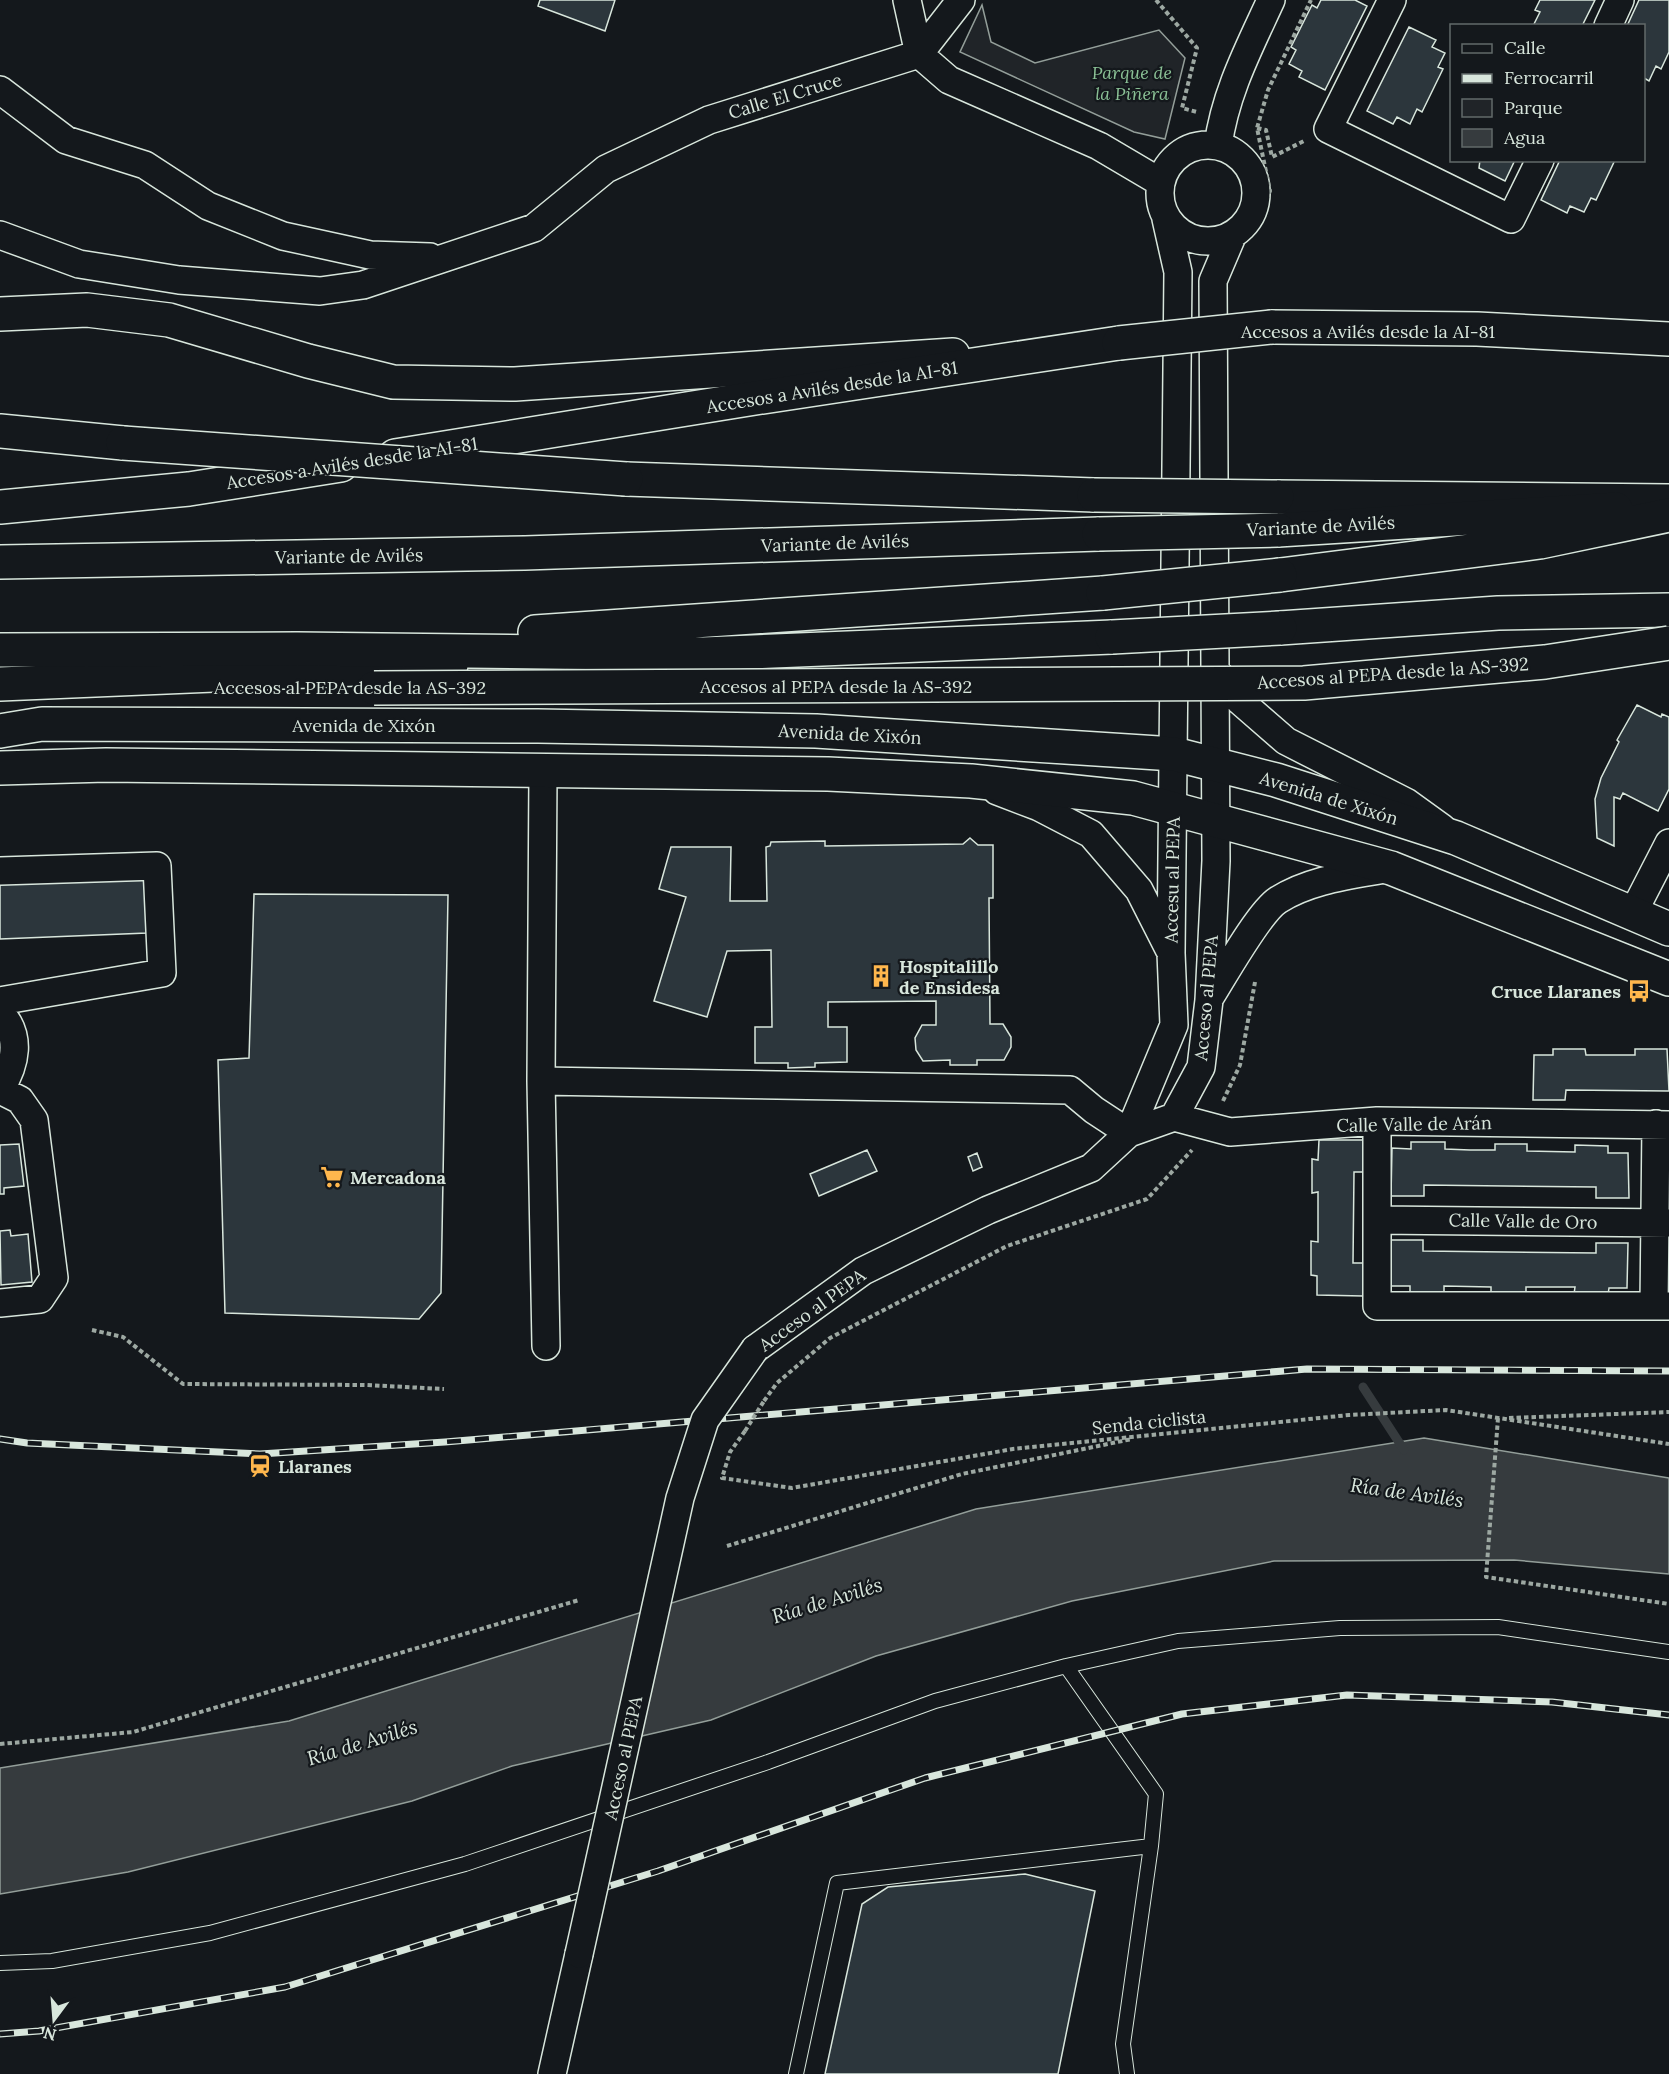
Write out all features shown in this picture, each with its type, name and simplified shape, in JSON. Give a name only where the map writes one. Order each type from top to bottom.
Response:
[{"type":"main road","points":[[0,314],[87,310],[169,320],[308,361],[393,382],[515,384],[1119,343]]},
{"type":"main road","name":"Accesos a Avilés desde la AI-81","points":[[0,507],[189,489],[755,398],[1119,343],[1272,327],[1477,329],[1669,339]]},
{"type":"main road","points":[[0,431],[123,443],[626,479],[1094,495],[1669,501]]},
{"type":"main road","name":"Variante de Avilés","points":[[0,562],[525,553],[1278,530],[1669,506]]},
{"type":"main road","points":[[297,649],[1103,593],[1280,575],[1540,542],[1669,516]]},
{"type":"main road","points":[[0,650],[297,649],[704,654],[1112,637],[1498,614],[1669,610]]},
{"type":"main road","name":"Accesos al PEPA desde la AS-392","points":[[0,685],[375,688],[1304,683],[1545,662],[1669,643]]},
{"type":"main road","name":"Accesos al PEPA desde la AS-392","points":[[0,685],[704,654]]},
{"type":"main road","name":"Avenida de Xixón","points":[[0,731],[42,724],[526,726],[769,730],[1174,754],[1276,780],[1456,838],[1669,929]]},
{"type":"main road","points":[[0,768],[106,765],[828,774],[971,781],[1133,798],[1390,868],[1669,979]]},
{"type":"street","points":[[907,0],[919,54],[949,80],[1099,146],[1160,182]]},
{"type":"street","points":[[919,54],[961,0]]},
{"type":"street","points":[[1218,146],[1222,118],[1239,69],[1272,0]]},
{"type":"street","points":[[1392,0],[1328,129],[1511,219],[1539,162]]},
{"type":"street","points":[[1609,24],[1620,0]]},
{"type":"street","name":"Calle El Cruce","points":[[0,234],[79,264],[246,288],[320,291],[363,285],[534,228],[606,169],[709,120],[919,54]]},
{"type":"street","points":[[0,90],[66,140],[145,165],[208,206],[283,236],[370,255],[449,257]]},
{"type":"street","points":[[1218,146],[1240,158],[1254,179],[1256,192],[1252,210],[1243,226],[1233,234],[1209,242],[1185,236],[1166,219],[1159,195],[1160,182],[1172,160],[1182,152],[1193,147],[1218,146]]},
{"type":"street","name":"Accesu al PEPA","points":[[1129,1133],[1174,1025],[1171,953],[1178,272],[1166,219]]},
{"type":"street","name":"Acceso al PEPA","points":[[552,2074],[680,1498],[705,1420],[755,1349],[863,1272],[988,1210],[1092,1168],[1129,1133],[1174,1117],[1202,1067],[1209,1000],[1216,861],[1213,281],[1233,234]]},
{"type":"street","points":[[1214,669],[1240,701],[1286,741],[1406,802],[1456,838]]},
{"type":"street","points":[[543,772],[541,1081],[546,1346]]},
{"type":"street","name":"Accesu al PEPA","points":[[971,781],[1040,807],[1091,834],[1138,890],[1171,953]]},
{"type":"street","points":[[1633,913],[1669,843]]},
{"type":"street","points":[[0,871],[157,866],[162,973],[0,1001]]},
{"type":"street","points":[[1209,1000],[1251,933],[1277,900],[1321,882],[1390,868]]},
{"type":"street","points":[[0,1012],[8,1020],[15,1041],[13,1067],[0,1090],[20,1100],[34,1120],[54,1278],[40,1299],[0,1303]]},
{"type":"street","points":[[541,1081],[1070,1090],[1094,1110],[1129,1133]]},
{"type":"street","name":"Calle Valle de Arán","points":[[1174,1117],[1230,1132],[1377,1121],[1663,1124],[1661,1306],[1377,1306],[1377,1220]]},
{"type":"street","points":[[1377,1121],[1377,1220]]},
{"type":"street","name":"Calle Valle de Oro","points":[[1377,1220],[1662,1223]]},
{"type":"lane","points":[[0,1963],[51,1961],[210,1933],[465,1864],[768,1762],[935,1701],[1066,1666],[1178,1641],[1340,1628],[1498,1628],[1669,1652]]},
{"type":"lane","points":[[1066,1666],[1156,1794],[1152,1846],[1123,2044],[1127,2074]]},
{"type":"lane","points":[[796,2074],[837,1883],[1152,1846]]},
{"type":"path","points":[[93,1330],[123,1336],[183,1384],[366,1385],[444,1389]]},
{"type":"path","name":"Senda ciclista","points":[[764,1401],[730,1452],[722,1478],[792,1488],[1013,1449],[1358,1414],[1446,1410],[1669,1444]]},
{"type":"path","points":[[1669,1412],[1498,1418],[1486,1577],[1669,1604]]},
{"type":"path","points":[[727,1546],[962,1474],[1150,1435]]},
{"type":"path","points":[[0,1744],[133,1732],[579,1600]]},
{"type":"green space","name":"Parque de la Piñera","points":[[982,5],[991,42],[1035,63],[1159,30],[1185,58],[1165,139],[1134,132],[960,52]]},
{"type":"water","name":"Ría de Avilés","points":[[1424,1438],[1669,1478],[1669,1574],[1514,1560],[1274,1561],[1072,1601],[876,1656],[711,1720],[512,1766],[412,1801],[128,1872],[0,1894],[0,1768],[289,1721],[976,1509]]},
{"type":"building","points":[[540,0],[615,0],[605,31],[538,6]]},
{"type":"building","points":[[1321,0],[1355,0],[1367,6],[1325,90],[1299,77],[1302,71],[1289,64],[1296,50],[1291,47],[1312,5],[1317,8]]},
{"type":"building","points":[[1540,0],[1595,0],[1583,24],[1534,24],[1540,12],[1535,10]]},
{"type":"building","points":[[1639,0],[1669,0],[1669,52],[1661,69],[1656,66],[1649,81],[1645,79],[1645,24],[1628,24]]},
{"type":"building","points":[[1409,27],[1436,40],[1432,47],[1445,53],[1438,67],[1443,69],[1422,112],[1417,109],[1410,124],[1397,117],[1393,124],[1367,111]]},
{"type":"building","points":[[1480,162],[1514,162],[1505,181],[1479,168]]},
{"type":"building","points":[[1559,162],[1614,162],[1596,200],[1591,198],[1584,212],[1570,206],[1567,213],[1541,200]]},
{"type":"building","points":[[1637,705],[1661,717],[1662,714],[1669,717],[1669,789],[1658,811],[1623,793],[1620,799],[1614,797],[1614,846],[1597,838],[1595,799],[1601,778],[1619,742],[1617,740]]},
{"type":"building","name":"Hospitalillo de Ensidesa","points":[[970,838],[978,845],[993,845],[993,898],[989,898],[990,1024],[1003,1024],[1011,1037],[1011,1047],[1004,1060],[977,1060],[977,1065],[950,1065],[950,1060],[923,1061],[916,1050],[915,1038],[922,1025],[936,1025],[936,1001],[828,1002],[828,1027],[847,1027],[847,1062],[815,1063],[815,1067],[788,1068],[788,1063],[755,1063],[755,1027],[772,1027],[771,950],[727,951],[707,1017],[654,1001],[686,897],[659,889],[671,847],[731,847],[730,901],[767,901],[766,847],[770,846],[771,842],[825,841],[825,846],[963,844]]},
{"type":"building","points":[[144,872],[147,933],[0,939],[0,879]]},
{"type":"building","name":"Mercadona","points":[[254,894],[448,895],[441,1293],[419,1319],[225,1313],[218,1060],[249,1058]]},
{"type":"building","points":[[1553,1049],[1585,1049],[1586,1055],[1635,1055],[1635,1049],[1667,1049],[1669,1091],[1566,1090],[1565,1100],[1533,1100],[1534,1055],[1553,1055]]},
{"type":"building","points":[[1319,1140],[1365,1140],[1365,1172],[1354,1172],[1353,1263],[1364,1263],[1363,1296],[1317,1295],[1317,1276],[1311,1275],[1311,1241],[1318,1242],[1318,1192],[1312,1193],[1312,1159],[1318,1160]]},
{"type":"building","points":[[1411,1142],[1445,1142],[1445,1149],[1470,1150],[1495,1150],[1495,1144],[1527,1144],[1527,1151],[1575,1152],[1575,1145],[1608,1146],[1608,1153],[1628,1153],[1629,1198],[1596,1198],[1596,1187],[1424,1185],[1424,1196],[1391,1196],[1392,1148],[1411,1149]]},
{"type":"building","points":[[19,1144],[24,1186],[4,1188],[4,1194],[0,1194],[0,1145]]},
{"type":"building","points":[[867,1150],[877,1171],[819,1196],[810,1174]]},
{"type":"building","points":[[977,1153],[982,1167],[973,1171],[968,1157]]},
{"type":"building","points":[[10,1230],[11,1236],[28,1234],[32,1282],[1,1285],[0,1231]]},
{"type":"building","points":[[1391,1240],[1423,1240],[1423,1251],[1596,1253],[1596,1243],[1628,1243],[1627,1288],[1609,1288],[1608,1295],[1574,1294],[1575,1287],[1526,1287],[1526,1294],[1491,1294],[1491,1287],[1444,1286],[1444,1292],[1410,1292],[1410,1286],[1391,1286]]},
{"type":"building","points":[[1025,1874],[1095,1891],[1058,2074],[825,2074],[862,1904],[888,1887]]},
{"type":"waterway","points":[[1363,1387],[1404,1450]]},
{"type":"railway","points":[[0,1439],[27,1443],[260,1454],[445,1442],[1307,1369],[1669,1371]]},
{"type":"railway","points":[[0,2034],[39,2031],[285,1987],[658,1871],[925,1778],[1182,1714],[1347,1695],[1552,1702],[1669,1715]]},
{"type":"place","name":"Hospitalillo de Ensidesa","points":[[881,976]]},
{"type":"place","name":"Cruce Llaranes","points":[[1639,991]]},
{"type":"place","name":"Mercadona","points":[[332,1177]]},
{"type":"place","name":"Llaranes","points":[[260,1466]]}]
